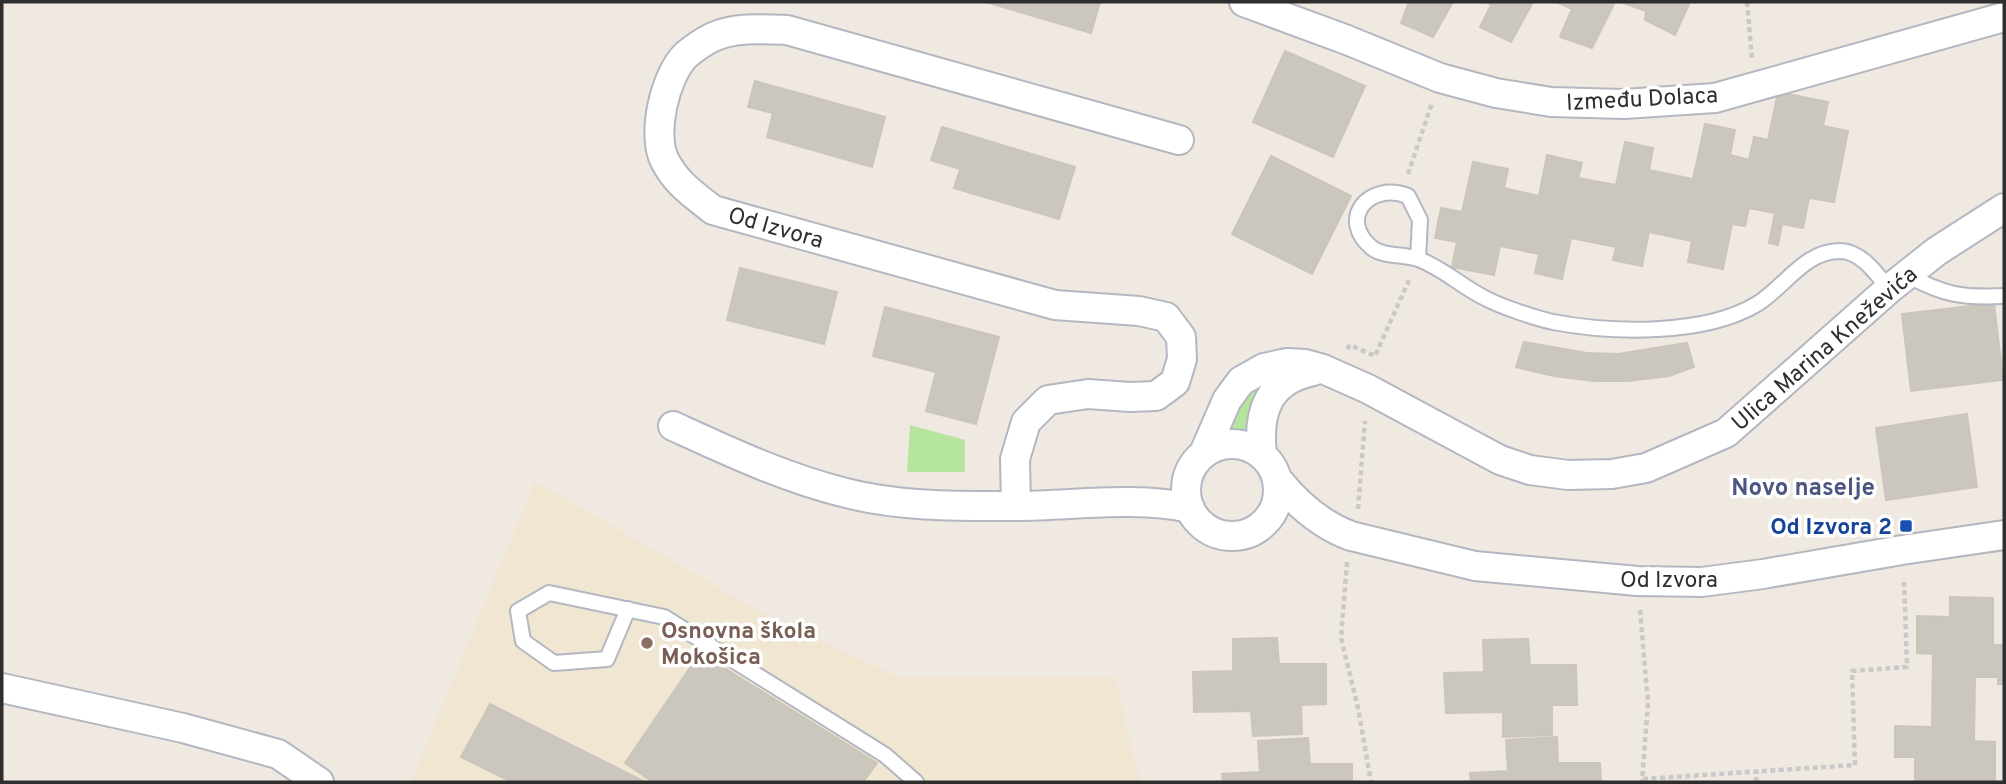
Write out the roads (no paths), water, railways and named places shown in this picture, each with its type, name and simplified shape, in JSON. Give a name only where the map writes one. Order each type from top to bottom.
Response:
[{"type":"street","name":"Između Dolaca","points":[[1244,2],[1440,78],[1496,93],[1551,102],[1624,104],[1715,97],[2004,18]]},
{"type":"street","name":"Od Izvora","points":[[1016,506],[1015,459],[1026,422],[1048,400],[1088,394],[1156,396],[1175,382],[1182,359],[1181,337],[1166,317],[1139,311],[1055,305],[713,210],[679,184],[663,158],[659,128],[665,92],[685,56],[714,37],[751,29],[787,30],[1179,140]]},
{"type":"street","name":"Ulica Marina Kneževića","points":[[1199,459],[1227,400],[1241,381],[1264,368],[1287,363],[1333,361],[1395,402],[1500,460],[1530,470],[1569,475],[1612,474],[1646,468],[1726,433],[1898,282],[1937,251],[2004,208]]},
{"type":"street","points":[[1262,454],[1262,418],[1276,388],[1287,379],[1333,361]]},
{"type":"street","points":[[673,426],[778,473],[848,494],[902,502],[1016,506],[1131,502],[1190,508]]},
{"type":"street","points":[[1131,502],[1177,482],[1199,459],[1218,446],[1233,443],[1248,446],[1262,454],[1272,466],[1278,481],[1278,494],[1269,519],[1247,534],[1233,536],[1220,534],[1197,520],[1186,494],[1187,478],[1199,459]]},
{"type":"street","name":"Od Izvora","points":[[1278,481],[1294,499],[1335,530]]},
{"type":"street","name":"Od Izvora","points":[[1247,534],[1299,527],[1335,530],[1475,566],[1637,581],[1702,582],[1763,575],[2004,535]]},
{"type":"street","points":[[2,688],[183,728],[278,754],[319,782]]},
{"type":"lane","points":[[1418,259],[1420,220],[1408,196],[1395,191],[1378,192],[1364,201],[1356,217],[1361,237],[1375,250],[1418,259],[1485,298],[1551,321],[1610,329],[1677,327],[1718,320],[1755,305],[1781,287],[1810,258],[1841,251],[1898,282],[1948,294],[2004,296]]},
{"type":"lane","points":[[628,609],[607,659],[554,663],[523,641],[518,611],[549,593],[628,609],[664,617],[885,755],[916,782]]},
{"type":"place","name":"Od Izvora 2","points":[[1906,526]]},
{"type":"place","name":"Osnovna škola Mokošica","points":[[647,643]]},
{"type":"district","name":"Novo naselje","points":[[1803,487]]}]
